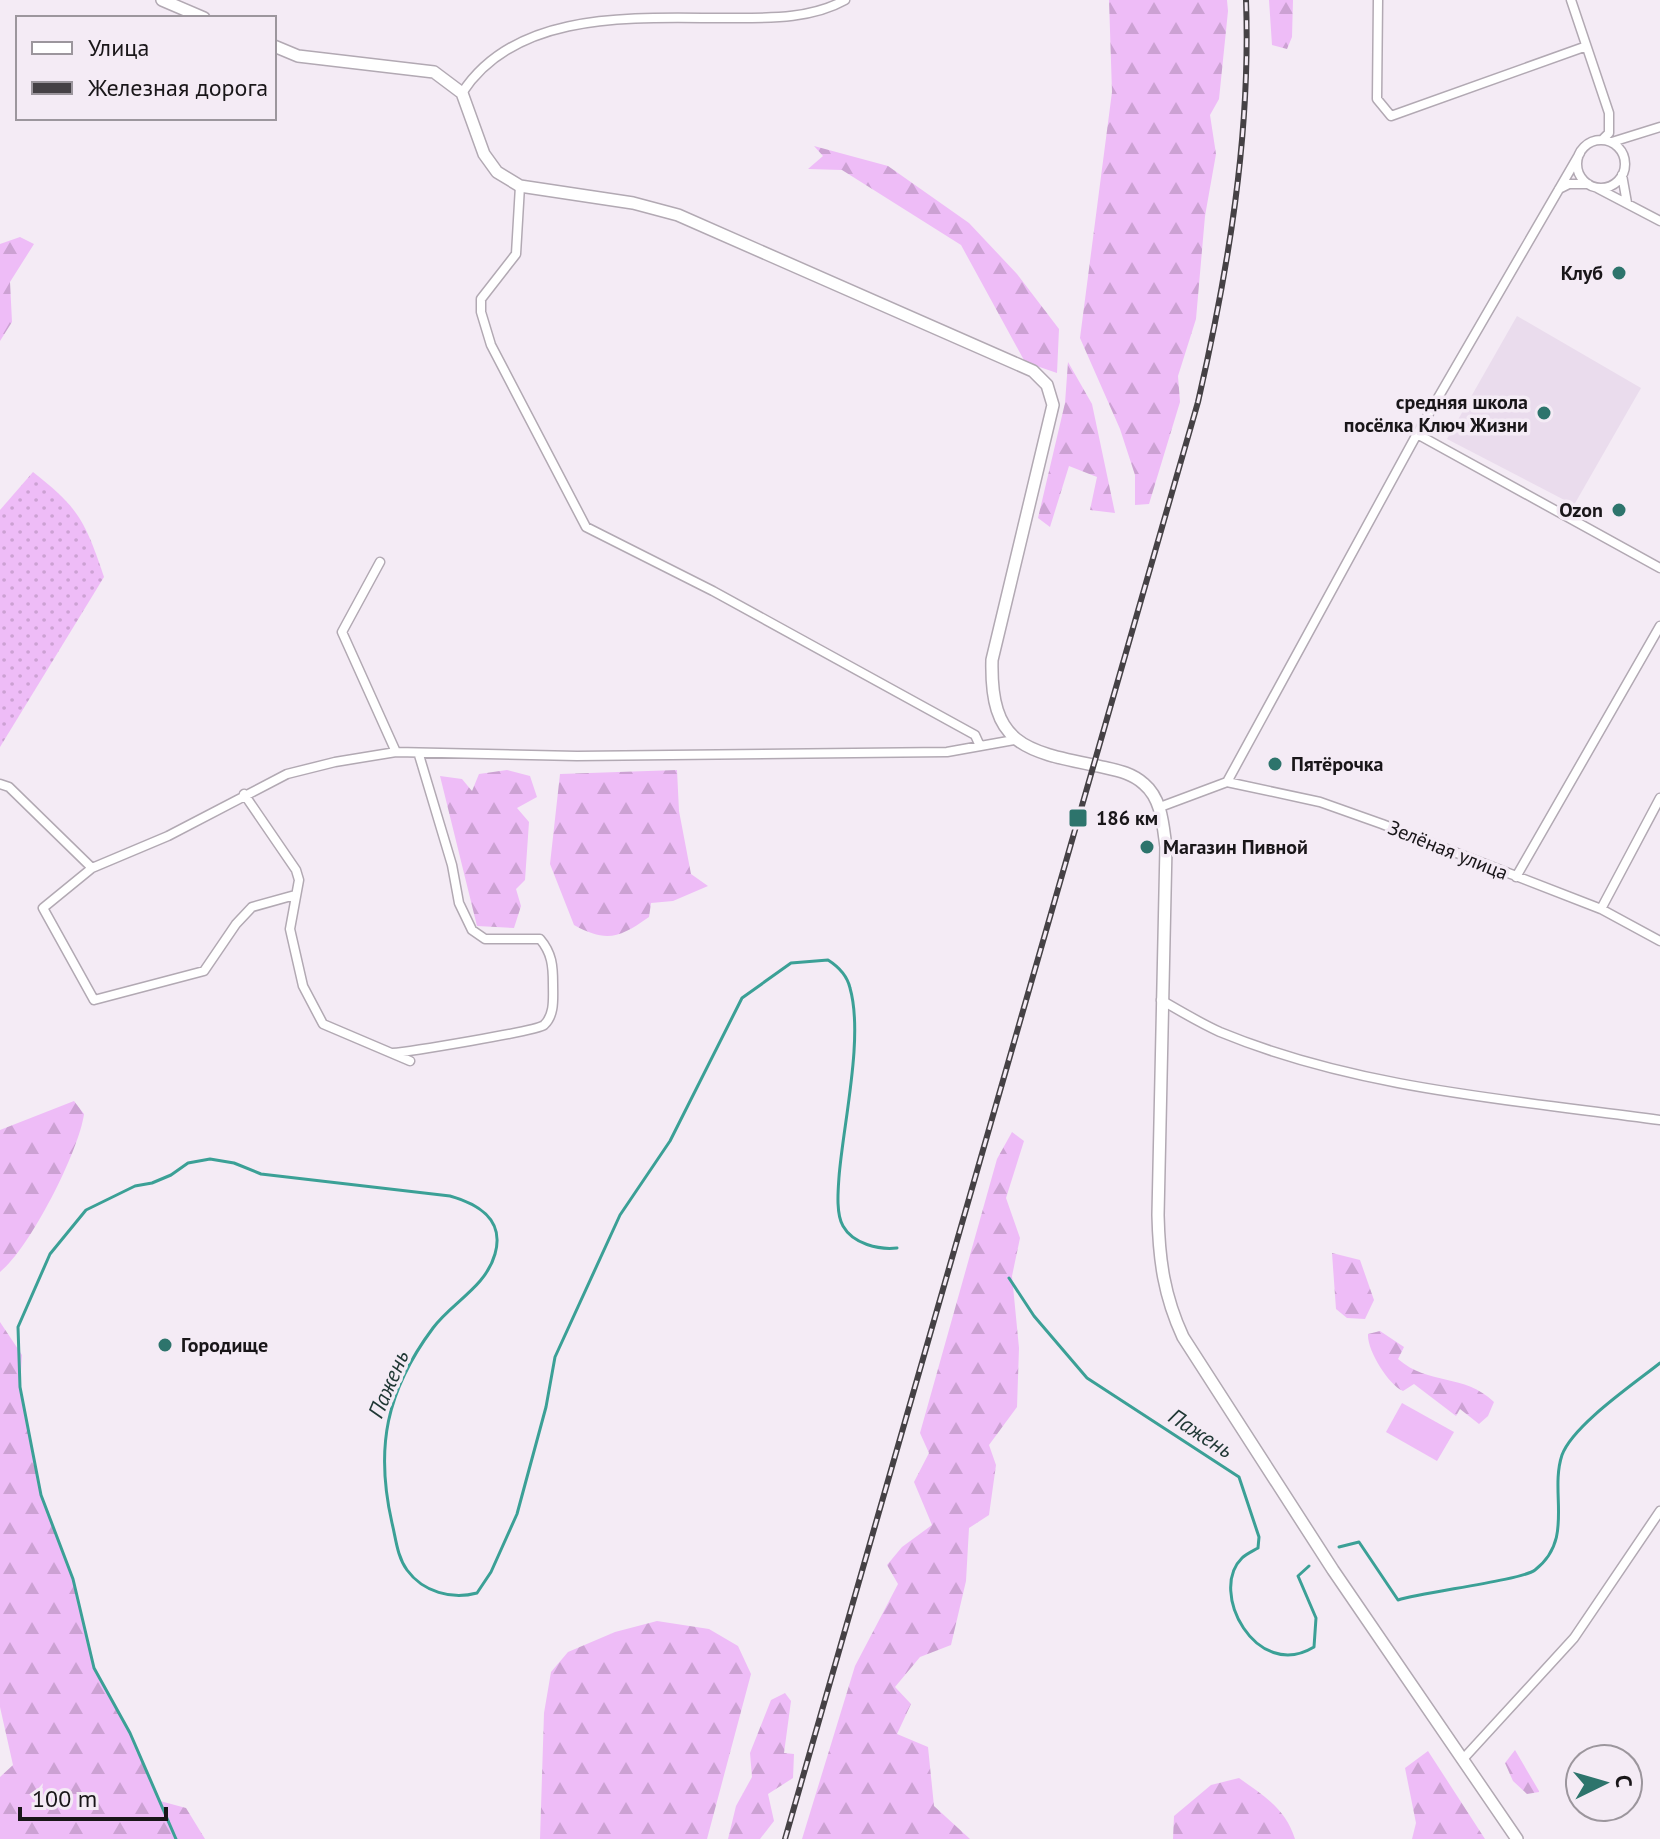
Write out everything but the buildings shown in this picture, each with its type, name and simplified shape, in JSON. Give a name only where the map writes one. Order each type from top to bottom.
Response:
[{"type":"street","points":[[162,0],[199,16]]},
{"type":"street","points":[[462,93],[477,71],[525,41],[598,19],[770,18],[827,10],[845,0]]},
{"type":"street","points":[[1378,0],[1377,99],[1391,116],[1584,47]]},
{"type":"street","points":[[1571,0],[1611,125],[1612,143]]},
{"type":"street","points":[[276,47],[298,56],[434,72],[462,93],[484,154],[497,172],[520,186],[633,203],[678,215],[1033,371],[1047,385],[1053,405],[992,660],[991,692],[1000,721],[1014,740],[1038,751],[1124,772],[1146,785],[1160,807],[1166,847],[1158,1215],[1160,1265],[1167,1303],[1183,1337],[1333,1570],[1517,1839]]},
{"type":"street","points":[[1602,140],[1611,125]]},
{"type":"street","points":[[1612,143],[1660,127]]},
{"type":"street","points":[[1160,807],[1227,782],[1417,434],[1580,153],[1590,143],[1602,140],[1620,149],[1625,161],[1622,175],[1627,204]]},
{"type":"street","points":[[1580,153],[1579,175],[1593,186],[1660,221]]},
{"type":"street","points":[[1559,190],[1569,184],[1610,186],[1622,175]]},
{"type":"street","points":[[520,186],[516,254],[481,299],[481,312],[491,345],[586,527],[713,591],[975,735],[980,746]]},
{"type":"street","points":[[1417,434],[1660,568]]},
{"type":"street","points":[[380,562],[342,632],[396,752]]},
{"type":"street","points":[[1516,877],[1660,626]]},
{"type":"street","points":[[295,895],[252,907],[236,924],[204,971],[94,1000],[43,908],[92,868],[168,836],[287,774],[396,752],[419,755],[947,752],[1014,740]]},
{"type":"street","points":[[392,1053],[415,1052],[452,1042],[543,1027],[551,1015],[553,998],[550,951],[540,939],[485,939],[472,930],[459,903],[452,865],[419,755]]},
{"type":"street","name":"Зелёная улица","points":[[1227,782],[1320,802],[1601,909],[1660,941]]},
{"type":"street","points":[[0,784],[9,787],[92,868]]},
{"type":"street","points":[[244,794],[296,870],[299,880],[290,929],[303,986],[323,1024],[410,1061]]},
{"type":"street","points":[[1601,909],[1660,798]]},
{"type":"street","points":[[1161,1000],[1219,1031],[1320,1066],[1444,1091],[1660,1120]]},
{"type":"street","points":[[1464,1758],[1574,1638],[1660,1511]]},
{"type":"shaded area","name":"средняя школа посёлка Ключ Жизни","points":[[1517,316],[1641,388],[1574,505],[1447,439]]},
{"type":"green space","points":[[1109,0],[1227,0],[1228,11],[1219,99],[1210,115],[1216,154],[1205,216],[1196,319],[1178,376],[1180,402],[1149,504],[1135,505],[1135,475],[1120,429],[1080,338],[1112,92]]},
{"type":"green space","points":[[1269,0],[1293,0],[1292,37],[1287,49],[1272,45]]},
{"type":"green space","points":[[814,146],[888,166],[969,223],[1017,274],[1059,329],[1057,373],[1025,362],[961,245],[842,170],[808,169],[823,156]]},
{"type":"green space","points":[[20,237],[34,244],[10,282],[12,322],[0,341],[0,244]]},
{"type":"green space","points":[[1068,362],[1092,404],[1115,513],[1090,510],[1097,477],[1069,466],[1050,527],[1038,518],[1065,403]]},
{"type":"green space","points":[[33,472],[61,496],[79,517],[104,577],[0,747],[0,510]]},
{"type":"green space","points":[[507,770],[530,776],[537,797],[517,808],[529,822],[525,880],[516,889],[521,906],[514,928],[477,926],[440,776],[462,779],[472,791],[479,774]]},
{"type":"green space","points":[[677,770],[679,811],[691,874],[708,886],[673,901],[651,903],[649,917],[621,934],[604,936],[574,925],[550,864],[560,774]]},
{"type":"green space","points":[[74,1101],[84,1114],[73,1151],[38,1221],[12,1260],[0,1272],[0,1130]]},
{"type":"green space","points":[[1012,1132],[1024,1141],[1006,1198],[1020,1238],[1012,1276],[1019,1348],[1017,1407],[989,1445],[996,1465],[989,1515],[969,1528],[966,1581],[951,1645],[920,1657],[895,1687],[911,1704],[897,1734],[928,1747],[934,1806],[970,1839],[802,1839],[855,1666],[898,1584],[887,1565],[902,1547],[932,1525],[914,1482],[929,1453],[920,1433],[997,1159]]},
{"type":"green space","points":[[1332,1253],[1360,1260],[1374,1300],[1365,1319],[1347,1318],[1336,1309]]},
{"type":"green space","points":[[0,1322],[22,1355],[20,1387],[41,1495],[73,1579],[94,1668],[130,1733],[160,1801],[186,1808],[205,1839],[0,1839],[0,1777],[13,1765],[0,1707]]},
{"type":"green space","points":[[1380,1331],[1404,1347],[1398,1359],[1410,1367],[1483,1393],[1494,1402],[1488,1416],[1479,1424],[1460,1409],[1456,1416],[1414,1384],[1403,1391],[1397,1387],[1385,1374],[1371,1349],[1368,1334]]},
{"type":"green space","points":[[1402,1403],[1454,1432],[1437,1461],[1386,1432]]},
{"type":"green space","points":[[657,1621],[709,1629],[738,1646],[751,1674],[707,1839],[540,1839],[544,1713],[551,1672],[568,1652],[615,1632]]},
{"type":"green space","points":[[785,1693],[791,1701],[784,1753],[794,1754],[793,1778],[768,1794],[774,1821],[760,1839],[728,1839],[736,1806],[752,1777],[750,1753],[771,1700]]},
{"type":"green space","points":[[1515,1750],[1539,1792],[1527,1794],[1513,1781],[1505,1763]]},
{"type":"green space","points":[[1428,1751],[1485,1839],[1412,1839],[1416,1823],[1405,1768]]},
{"type":"green space","points":[[1239,1778],[1280,1811],[1295,1839],[1173,1839],[1174,1816],[1211,1785]]},
{"type":"waterway","name":"Пажень","points":[[176,1839],[130,1733],[94,1668],[73,1579],[41,1495],[20,1387],[18,1327],[50,1254],[86,1210],[135,1186],[171,1175],[188,1163],[210,1159],[234,1163],[261,1174],[450,1196],[487,1215],[493,1222],[497,1242],[490,1266],[476,1285],[440,1319],[417,1351],[395,1398],[385,1445],[387,1496],[397,1547],[404,1565],[421,1584],[448,1595],[477,1593],[491,1572],[517,1514],[546,1407],[555,1357],[620,1215],[670,1141],[742,998],[791,963],[828,960],[849,983],[854,1008],[854,1056],[839,1177],[839,1215],[847,1232],[860,1241],[875,1247],[897,1248]]},
{"type":"waterway","name":"Пажень","points":[[1009,1278],[1034,1316],[1087,1378],[1239,1477],[1259,1537],[1258,1548],[1242,1558],[1233,1573],[1231,1591],[1235,1610],[1244,1628],[1257,1643],[1274,1652],[1293,1655],[1314,1647],[1316,1618],[1298,1576],[1309,1566]]},
{"type":"waterway","name":"Пажень","points":[[1339,1547],[1359,1542],[1398,1600],[1512,1578],[1535,1570],[1547,1558],[1558,1530],[1559,1470],[1568,1443],[1591,1418],[1660,1363]]},
{"type":"railway","points":[[785,1839],[1198,402],[1228,253],[1241,152],[1247,51],[1246,0]]},
{"type":"place","name":"Клуб","points":[[1619,273]]},
{"type":"place","name":"средняя школа посёлка Ключ Жизни","points":[[1544,413]]},
{"type":"place","name":"Ozon","points":[[1619,510]]},
{"type":"place","name":"Пятёрочка","points":[[1275,764]]},
{"type":"place","name":"186 км","points":[[1078,818]]},
{"type":"place","name":"Магазин Пивной","points":[[1147,847]]},
{"type":"place","name":"Городище","points":[[165,1345]]}]
